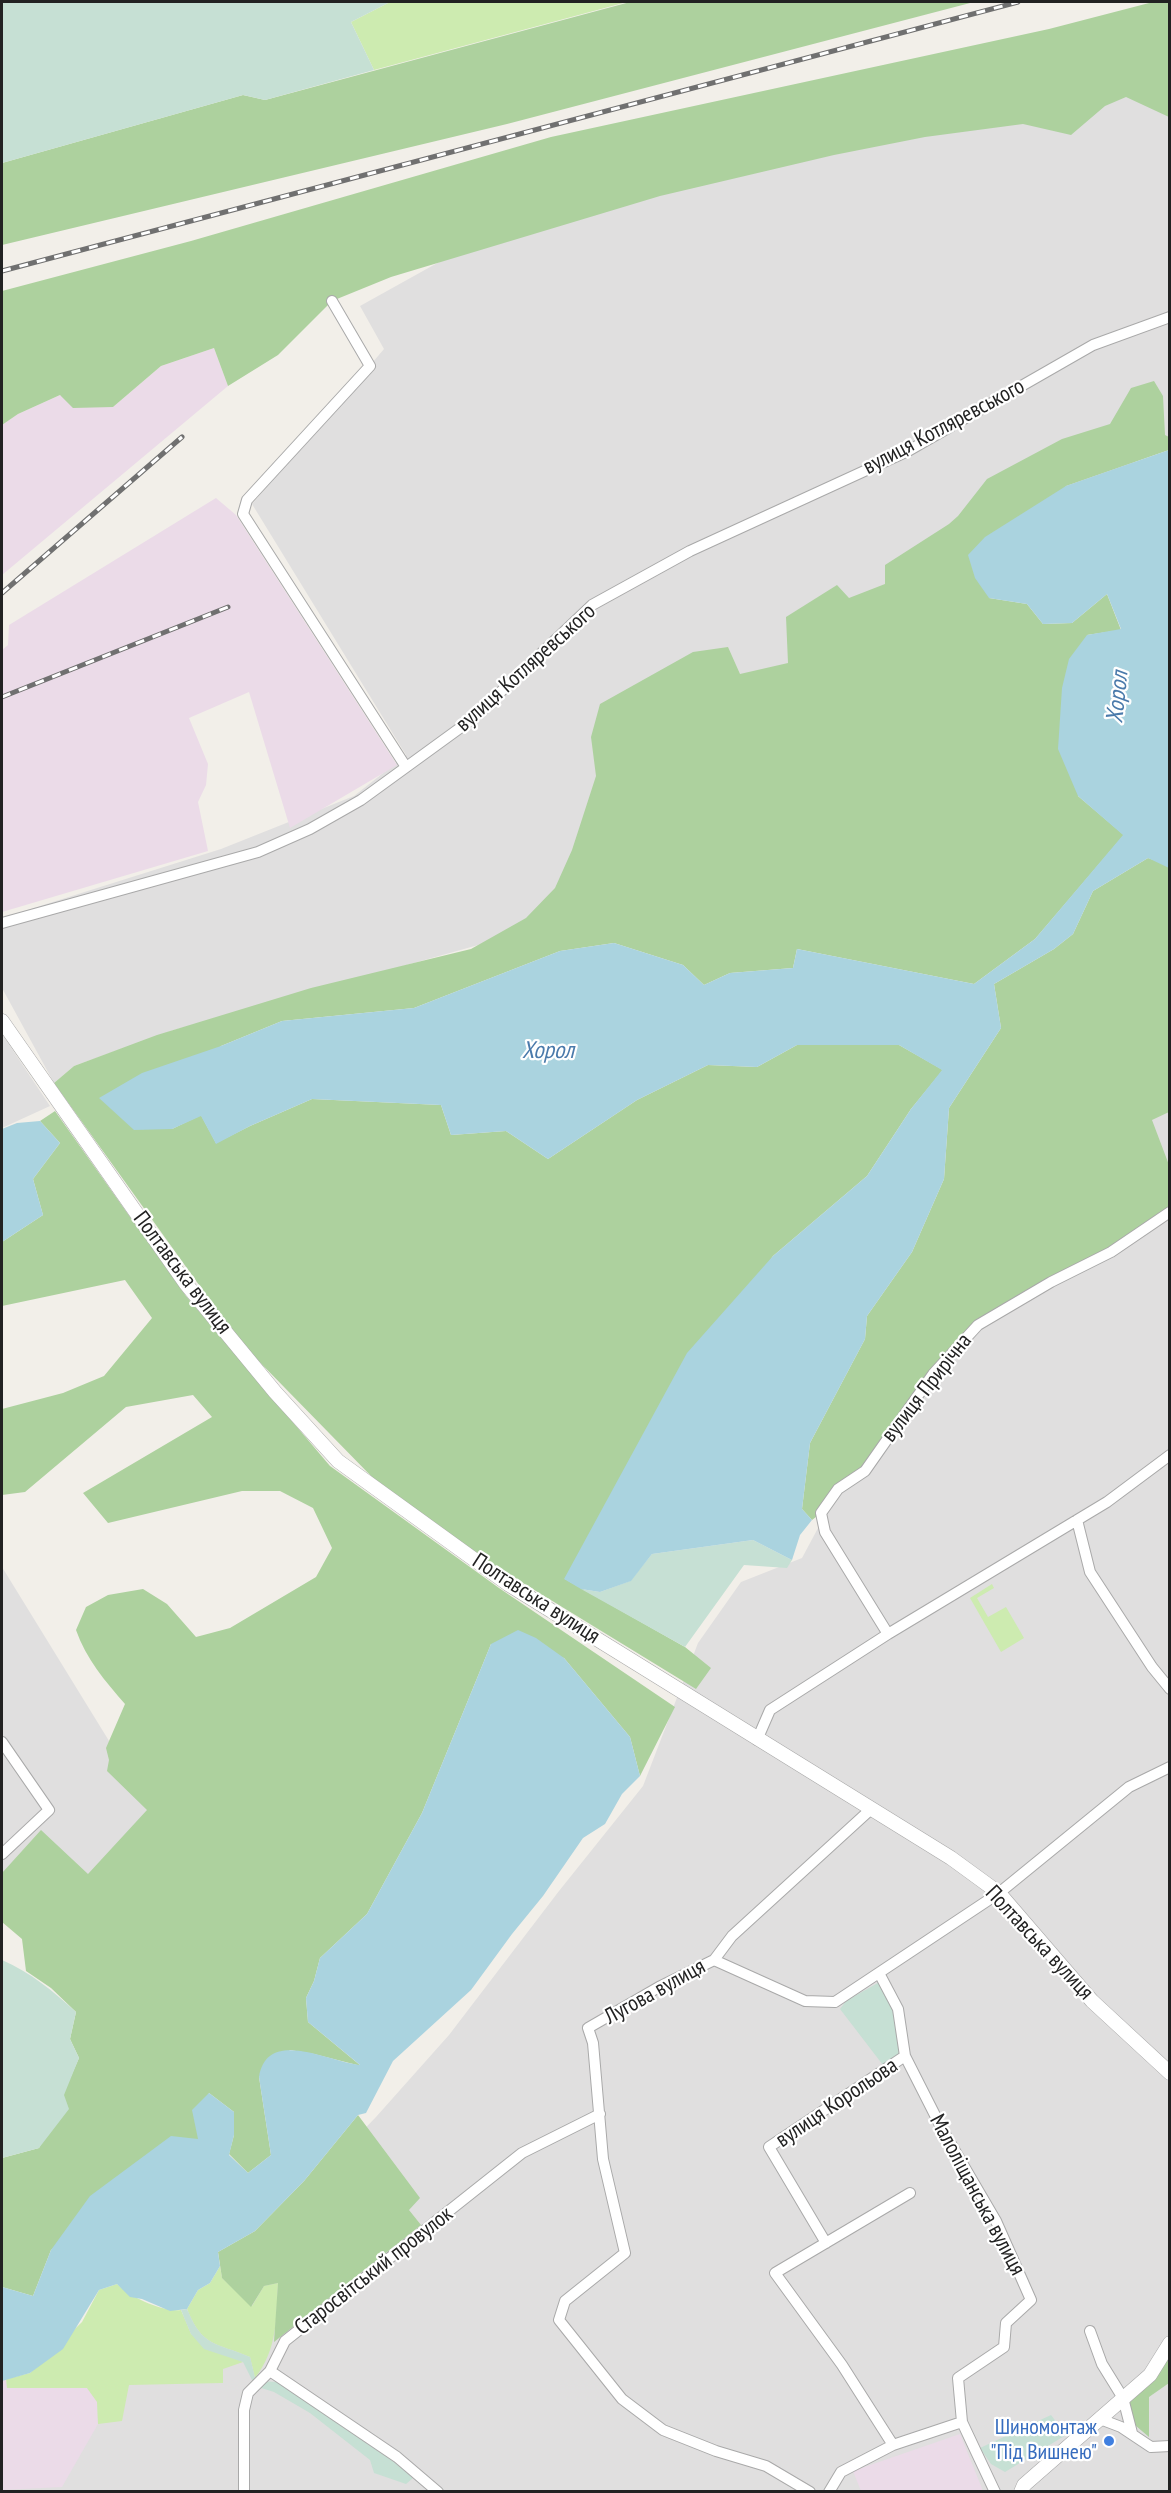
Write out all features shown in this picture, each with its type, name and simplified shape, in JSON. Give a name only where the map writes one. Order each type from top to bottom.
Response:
[{"type":"street","points":[[332,301],[370,366],[248,500],[243,514],[406,766]]},
{"type":"street","name":"вулиця Котляревського","points":[[2,923],[258,852],[310,829],[361,800],[471,720],[592,605],[700,546],[908,451],[1093,345],[1170,317]]},
{"type":"street","name":"Полтавська вулиця","points":[[2,1021],[186,1284],[275,1392],[338,1461],[508,1584],[951,1858],[999,1893],[1092,2001],[1170,2073]]},
{"type":"street","name":"вулиця Прирічна","points":[[888,1634],[825,1532],[821,1513],[838,1490],[865,1471],[933,1374],[978,1325],[1051,1282],[1111,1252],[1170,1212]]},
{"type":"street","points":[[757,1740],[770,1710],[888,1634],[1107,1503],[1170,1455]]},
{"type":"street","points":[[1077,1520],[1090,1572],[1152,1667],[1170,1689]]},
{"type":"street","points":[[2,1742],[49,1810],[2,1854]]},
{"type":"street","name":"Лугова вулиця","points":[[810,2492],[766,2466],[716,2451],[663,2430],[622,2399],[559,2320],[566,2301],[625,2253],[603,2159],[593,2043],[588,2028],[659,1987],[714,1960],[805,2001],[835,2002],[999,1893],[1129,1787],[1170,1767]]},
{"type":"street","points":[[714,1960],[732,1936],[870,1810]]},
{"type":"street","name":"Малоліщанська вулиця","points":[[879,1973],[898,2009],[905,2056],[941,2127],[996,2221],[1031,2300],[1006,2323],[1004,2346],[958,2378],[962,2422],[995,2492]]},
{"type":"street","name":"вулиця Корольова","points":[[826,2243],[770,2147],[905,2056]]},
{"type":"street","name":"Старосвітський провулок","points":[[244,2492],[244,2410],[248,2393],[270,2371],[285,2341],[522,2153],[600,2114]]},
{"type":"street","points":[[893,2445],[842,2365],[775,2273],[910,2193]]},
{"type":"street","points":[[1090,2331],[1102,2364],[1124,2398],[1132,2433]]},
{"type":"street","points":[[1021,2492],[1024,2485],[1150,2375],[1170,2343]]},
{"type":"street","points":[[270,2371],[397,2457],[438,2492]]},
{"type":"street","points":[[1100,2419],[1132,2433],[1150,2447],[1170,2446]]},
{"type":"street","points":[[829,2492],[841,2472],[893,2445],[962,2422]]},
{"type":"shaded area","points":[[1169,67],[1169,437],[580,865],[532,930],[174,1030],[74,1066],[54,1083],[2,988],[2,918],[221,849],[354,796],[406,755],[252,504],[384,349],[360,306],[565,192]]},
{"type":"shaded area","points":[[214,348],[228,386],[2,575],[2,425],[18,414],[60,395],[113,407],[161,366]]},
{"type":"shaded area","points":[[216,498],[236,515],[397,765],[290,828],[249,692],[189,718],[208,764],[206,785],[198,802],[208,851],[2,912],[2,650],[8,645],[9,625]]},
{"type":"shaded area","points":[[2,1034],[50,1106],[2,1128]]},
{"type":"shaded area","points":[[1169,1090],[1169,2491],[2,2492],[2,2396],[179,2320],[376,2117],[449,2035],[643,1786],[698,1643],[741,1582],[802,1558],[848,1472]]},
{"type":"shaded area","points":[[2,1567],[114,1749],[157,1803],[83,1887],[2,1883]]},
{"type":"shaded area","points":[[6,2379],[8,2388],[87,2388],[97,2401],[98,2424],[62,2487],[2,2490],[2,2381]]},
{"type":"shaded area","points":[[960,2434],[983,2491],[861,2491],[853,2471]]},
{"type":"green space","points":[[2,2],[390,2],[351,22],[374,70],[265,100],[243,95],[2,163]]},
{"type":"green space","points":[[390,2],[627,2],[374,70],[351,22]]},
{"type":"green space","points":[[630,2],[974,2],[507,124],[2,245],[2,163],[243,95],[265,100]]},
{"type":"green space","points":[[1153,2],[1169,2],[1169,117],[1126,97],[1105,106],[1071,135],[1023,124],[925,137],[834,155],[660,196],[391,277],[332,301],[278,355],[228,386],[214,348],[161,366],[113,407],[73,408],[60,395],[18,414],[2,425],[2,291],[191,241],[551,137],[1049,29]]},
{"type":"green space","points":[[1154,381],[1163,396],[1165,435],[1169,437],[1169,450],[1066,486],[989,598],[1027,604],[1043,624],[1072,623],[1107,594],[1121,630],[1087,635],[1078,796],[1124,835],[1035,939],[974,984],[797,949],[793,968],[730,973],[704,985],[683,965],[614,943],[560,951],[414,1008],[282,1021],[221,1046],[172,1129],[201,1115],[216,1143],[312,1099],[441,1105],[451,1135],[506,1131],[548,1159],[637,1100],[708,1065],[757,1067],[797,1045],[899,1045],[943,1070],[911,1109],[867,1176],[773,1256],[605,1507],[565,1579],[685,1647],[711,1668],[696,1689],[492,1564],[374,1479],[240,1342],[54,1083],[74,1066],[157,1035],[311,988],[471,949],[526,918],[555,888],[572,850],[596,776],[591,737],[600,704],[693,652],[728,647],[740,674],[788,663],[786,617],[837,585],[849,598],[885,584],[885,565],[949,524],[987,479],[1062,439],[1110,424],[1131,388]]},
{"type":"green space","points":[[1148,858],[1169,865],[1169,1112],[1152,1120],[1169,1165],[1169,1212],[978,1325],[865,1471],[838,1489],[821,1513],[812,1520],[802,1509],[810,1443],[865,1339],[867,1316],[912,1252],[944,1179],[949,1108],[1001,1028],[994,984],[1054,949],[1073,934],[1093,891]]},
{"type":"green space","points":[[55,1111],[186,1296],[330,1466],[499,1588],[675,1707],[640,1776],[630,1737],[564,1658],[491,1644],[422,1813],[367,1914],[320,1958],[314,1981],[306,1998],[308,2022],[361,2066],[290,2050],[259,2077],[271,2155],[248,2173],[229,2154],[234,2135],[234,2112],[209,2093],[198,2139],[51,2250],[33,2296],[2,2287],[2,2158],[39,2148],[79,2058],[70,2039],[76,2012],[51,1988],[26,1971],[22,1939],[2,1922],[2,1873],[41,1830],[88,1874],[147,1810],[107,1771],[109,1760],[106,1748],[125,1704],[91,1660],[76,1630],[86,1607],[108,1595],[143,1589],[167,1604],[196,1637],[230,1628],[316,1577],[332,1548],[313,1508],[280,1491],[242,1491],[108,1523],[83,1493],[212,1417],[193,1395],[126,1407],[25,1492],[2,1495],[2,1409],[63,1393],[104,1376],[152,1318],[125,1280],[2,1306],[2,1242],[43,1215],[33,1179],[60,1143],[40,1121]]},
{"type":"green space","points":[[753,1540],[792,1560],[787,1568],[744,1565],[685,1647],[581,1589],[600,1592],[630,1581],[652,1554]]},
{"type":"green space","points":[[992,1584],[994,1588],[977,1598],[988,1617],[1006,1607],[1024,1638],[1001,1652],[970,1598]]},
{"type":"green space","points":[[2,1960],[41,1983],[76,2012],[70,2039],[79,2058],[64,2095],[69,2109],[39,2148],[2,2158]]},
{"type":"green space","points":[[883,1980],[898,2009],[905,2056],[886,2069],[840,2009],[846,2001]]},
{"type":"green space","points":[[358,2115],[420,2198],[409,2210],[421,2225],[274,2342],[278,2283],[264,2286],[251,2307],[222,2278],[218,2252],[255,2231],[304,2181]]},
{"type":"green space","points":[[220,2266],[222,2278],[252,2306],[264,2286],[278,2283],[272,2344],[263,2367],[255,2378],[250,2357],[211,2342],[199,2331],[187,2309],[198,2290],[210,2283]]},
{"type":"green space","points":[[117,2284],[147,2303],[165,2309],[181,2310],[191,2334],[243,2362],[223,2369],[223,2383],[129,2385],[122,2421],[98,2424],[97,2402],[87,2388],[7,2388],[6,2379],[30,2373],[82,2322],[99,2290]]},
{"type":"green space","points":[[187,2309],[199,2331],[211,2342],[250,2357],[255,2378],[259,2381],[277,2382],[394,2462],[413,2478],[406,2484],[374,2473],[370,2460],[310,2413],[274,2392],[255,2386],[243,2362],[204,2349],[191,2334],[181,2310]]},
{"type":"green space","points":[[1169,2351],[1169,2383],[1149,2397],[1149,2437],[1129,2420],[1123,2398]]},
{"type":"green space","points":[[1051,2415],[1066,2435],[1005,2472],[991,2464],[980,2448]]},
{"type":"water","name":"Хорол","points":[[1169,450],[1169,868],[1148,858],[1093,891],[1073,934],[1054,949],[994,984],[1001,1028],[949,1108],[944,1179],[912,1252],[867,1316],[865,1339],[810,1443],[802,1509],[812,1520],[800,1535],[792,1560],[753,1540],[652,1554],[631,1581],[600,1592],[581,1589],[564,1579],[687,1353],[773,1256],[867,1176],[911,1109],[942,1070],[899,1045],[797,1045],[757,1067],[708,1065],[637,1100],[548,1159],[506,1131],[451,1135],[441,1105],[312,1099],[250,1126],[216,1144],[201,1116],[172,1129],[134,1130],[99,1098],[142,1073],[221,1046],[282,1021],[414,1008],[560,951],[614,943],[683,965],[704,985],[730,973],[793,968],[797,949],[974,984],[1035,939],[1123,835],[1078,796],[1058,749],[1062,688],[1069,659],[1087,635],[1121,629],[1107,594],[1072,623],[1043,624],[1027,604],[989,598],[975,578],[968,555],[985,537],[1066,486]]},
{"type":"water","points":[[40,1121],[60,1143],[33,1179],[43,1215],[2,1242],[2,1129],[17,1123]]},
{"type":"water","points":[[518,1630],[536,1638],[564,1658],[630,1737],[640,1776],[622,1794],[605,1824],[583,1838],[543,1896],[471,1990],[393,2061],[366,2113],[358,2115],[304,2181],[255,2231],[218,2252],[220,2266],[210,2283],[198,2290],[187,2309],[170,2311],[142,2299],[130,2297],[117,2284],[99,2290],[63,2349],[30,2373],[2,2381],[2,2287],[33,2296],[51,2250],[90,2196],[171,2136],[198,2139],[192,2110],[209,2093],[234,2112],[234,2135],[229,2155],[248,2173],[271,2155],[259,2077],[264,2062],[274,2054],[286,2050],[317,2054],[360,2065],[308,2022],[306,1998],[314,1981],[320,1958],[367,1914],[422,1813],[491,1644]]},
{"type":"railway","points":[[2,271],[1018,2]]},
{"type":"railway","points":[[2,593],[182,437]]},
{"type":"railway","points":[[2,697],[228,607]]},
{"type":"place","name":"Шиномонтаж \"Під Вишнею\"","points":[[1109,2441]]}]
